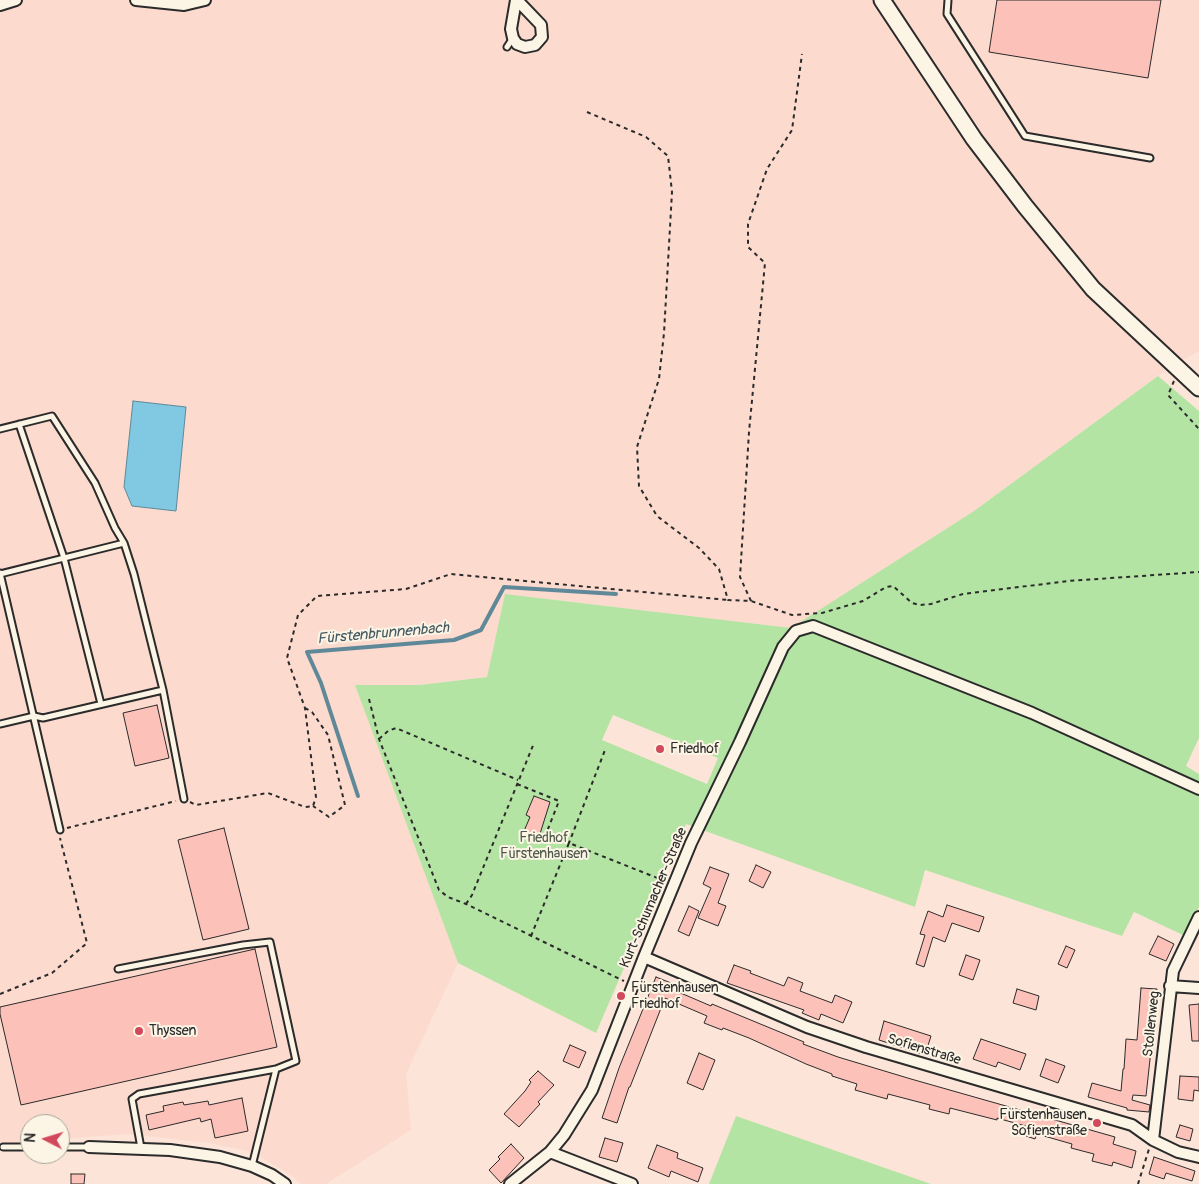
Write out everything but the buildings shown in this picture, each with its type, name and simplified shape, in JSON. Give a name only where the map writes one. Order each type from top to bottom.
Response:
[{"type":"main road","points":[[882,0],[974,139],[1025,206],[1093,289],[1199,388]]},
{"type":"street","points":[[0,4],[16,0]]},
{"type":"street","points":[[136,0],[184,5],[205,0]]},
{"type":"street","points":[[516,0],[542,25],[542,37],[534,45],[525,47],[510,42],[516,0]]},
{"type":"street","name":"Kurt-Schumacher-Straße","points":[[510,1184],[550,1152],[564,1135],[592,1090],[691,843],[783,647],[796,631],[813,626],[1032,713],[1199,789]]},
{"type":"street","name":"Stollenweg","points":[[1151,1144],[1173,970],[1199,918]]},
{"type":"street","name":"Sofienstraße","points":[[644,957],[807,1028],[866,1048],[1132,1125],[1151,1144],[1199,1157]]},
{"type":"street","points":[[1170,986],[1199,988]]},
{"type":"street","points":[[90,1147],[170,1150],[220,1157],[252,1166],[272,1175],[285,1184]]},
{"type":"street","points":[[550,1152],[632,1184]]},
{"type":"lane","points":[[948,0],[947,14],[1025,136],[1150,158]]},
{"type":"lane","points":[[0,429],[52,416],[95,483],[115,528],[124,543],[134,574],[163,690],[184,799]]},
{"type":"lane","points":[[19,424],[64,558],[101,704]]},
{"type":"lane","points":[[60,830],[0,574],[124,543]]},
{"type":"lane","points":[[0,724],[34,716],[43,718],[163,690]]},
{"type":"lane","points":[[118,970],[243,945],[270,942],[296,1061],[276,1069],[139,1094],[132,1099],[141,1148]]},
{"type":"lane","points":[[252,1166],[276,1069]]},
{"type":"lane","points":[[3,1147],[20,1147]]},
{"type":"lane","points":[[70,1147],[90,1147]]},
{"type":"path","points":[[751,601],[740,577],[749,432],[765,264],[748,247],[748,224],[767,170],[792,130],[802,54]]},
{"type":"path","points":[[587,112],[646,137],[668,156],[672,192],[664,333],[659,379],[637,447],[639,486],[657,516],[699,548],[719,569],[728,600]]},
{"type":"path","points":[[1178,370],[1168,395],[1199,429]]},
{"type":"path","points":[[313,806],[316,797],[305,708],[287,658],[298,614],[317,596],[406,589],[451,574],[751,601],[792,615],[822,613],[863,601],[886,587],[893,586],[912,603],[920,605],[931,604],[963,594],[1068,580],[1199,572]]},
{"type":"path","points":[[369,699],[379,739],[439,890],[448,897],[633,985]]},
{"type":"path","points":[[0,994],[52,973],[87,943],[58,831],[184,799],[196,805],[268,793],[305,808],[313,806],[329,817],[345,805],[328,736],[312,712],[305,708]]},
{"type":"path","points":[[379,739],[388,731],[396,728],[518,781]]},
{"type":"path","points":[[466,904],[472,895],[534,743]]},
{"type":"path","points":[[531,936],[605,750]]},
{"type":"path","points":[[517,784],[559,801],[546,834],[674,885]]},
{"type":"path","points":[[1138,1184],[1151,1144]]},
{"type":"shaded area","points":[[0,0],[1199,0],[1199,351],[1170,367],[974,511],[791,628],[505,594],[487,677],[420,685],[356,685],[458,963],[406,1074],[411,1130],[326,1184],[301,1184],[292,1176],[252,1152],[209,1143],[128,1134],[70,1138],[70,1114],[20,1114],[20,1142],[0,1143]]},
{"type":"green space","name":"Friedhof Fürstenhausen","points":[[1158,376],[1199,411],[1199,738],[1186,766],[1199,774],[1199,907],[1185,936],[1134,912],[1122,936],[925,870],[915,907],[686,824],[596,1033],[458,963],[355,685],[420,685],[487,677],[505,594],[791,628],[974,511]],"holes":[[[613,715],[718,758],[707,784],[602,740]]]},
{"type":"green space","points":[[736,1116],[931,1184],[709,1184]]},
{"type":"water","points":[[133,401],[186,407],[176,511],[132,506],[124,487]]},
{"type":"waterway","name":"Fürstenbrunnenbach","points":[[358,796],[321,683],[307,652],[454,640],[481,630],[504,587],[616,594]]},
{"type":"place","name":"Friedhof","points":[[660,749]]},
{"type":"place","name":"Fürstenhausen Friedhof","points":[[621,996]]},
{"type":"place","name":"Thyssen","points":[[139,1031]]},
{"type":"place","name":"Fürstenhausen Sofienstraße","points":[[1097,1123]]}]
